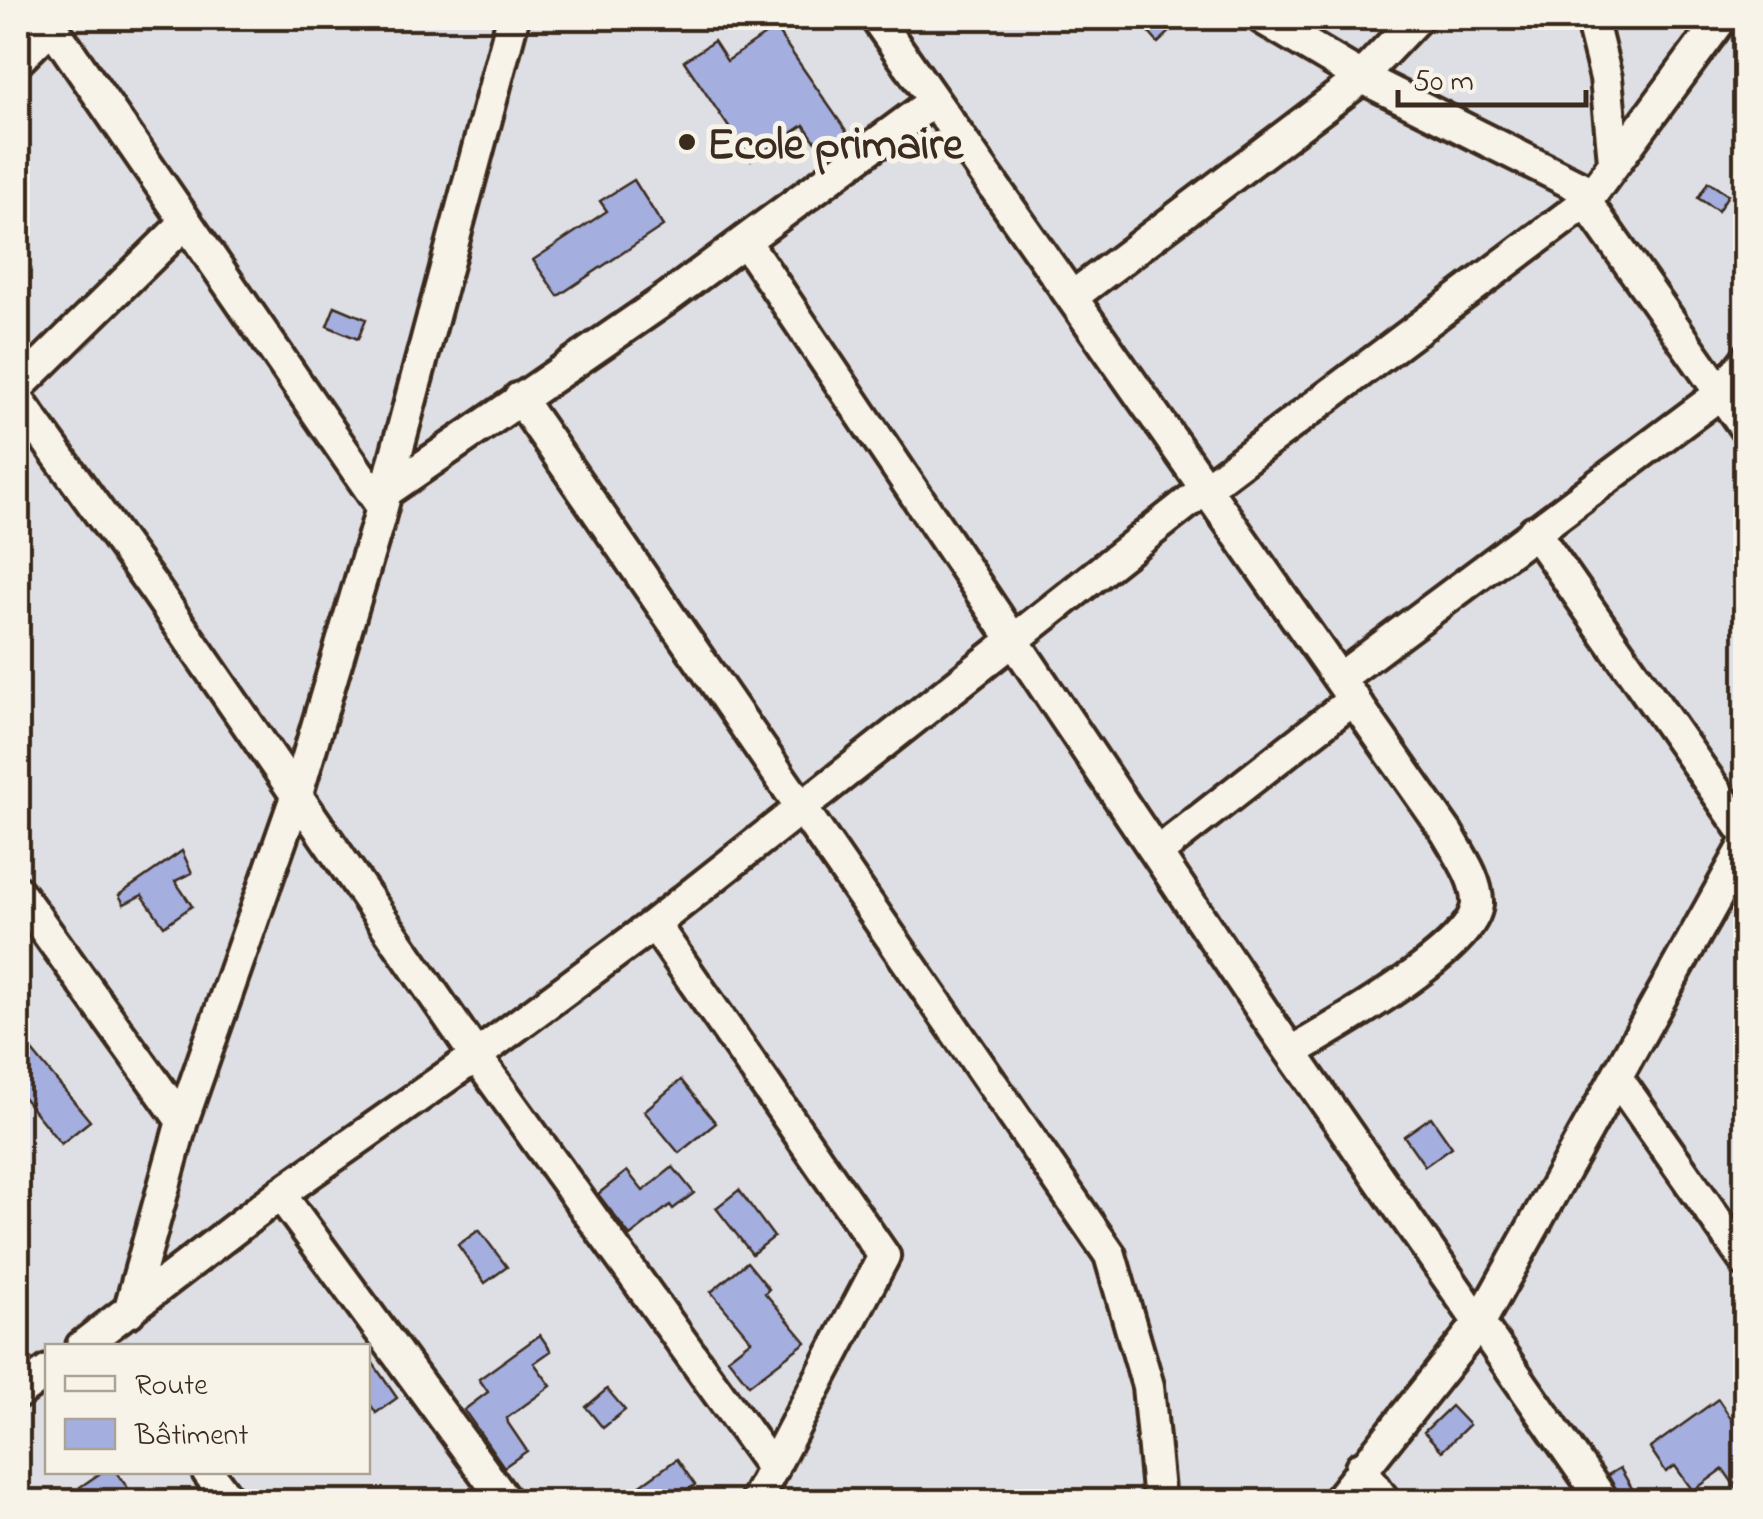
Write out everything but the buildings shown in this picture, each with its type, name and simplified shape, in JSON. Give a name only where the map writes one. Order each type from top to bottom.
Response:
[{"type":"street","points":[[109,1334],[297,794],[384,500],[513,18]]},
{"type":"street","points":[[876,18],[1347,689],[1457,850],[1476,890],[1475,918],[1422,970],[1292,1052]]},
{"type":"street","points":[[1262,18],[1361,77],[1589,198],[1746,429]]},
{"type":"street","points":[[1072,297],[1361,77],[1417,18]]},
{"type":"street","points":[[1592,18],[1606,78],[1614,160]]},
{"type":"street","points":[[109,1334],[280,1194],[654,924],[1016,642],[1206,488],[1589,198],[1722,18]]},
{"type":"street","points":[[18,60],[49,22],[384,500]]},
{"type":"street","points":[[384,500],[519,398],[746,241],[934,101]]},
{"type":"street","points":[[18,387],[186,222]]},
{"type":"street","points":[[746,241],[1292,1052],[1604,1502]]},
{"type":"street","points":[[1157,853],[1534,531],[1720,394],[1746,360]]},
{"type":"street","points":[[519,398],[1110,1255],[1148,1386],[1159,1502]]},
{"type":"street","points":[[18,400],[156,591],[476,1056],[773,1469]]},
{"type":"street","points":[[1534,531],[1746,834]]},
{"type":"street","points":[[1336,1502],[1480,1322],[1746,844]]},
{"type":"street","points":[[18,892],[182,1121]]},
{"type":"street","points":[[654,924],[884,1256],[755,1502]]},
{"type":"street","points":[[1617,1078],[1746,1262]]},
{"type":"street","points":[[280,1194],[506,1502]]},
{"type":"street","points":[[18,1393],[45,1374]]},
{"type":"street","points":[[1362,1468],[1385,1502]]},
{"type":"street","points":[[209,1474],[230,1502]]},
{"type":"place","name":"Ecole primaire","points":[[687,142]]}]
